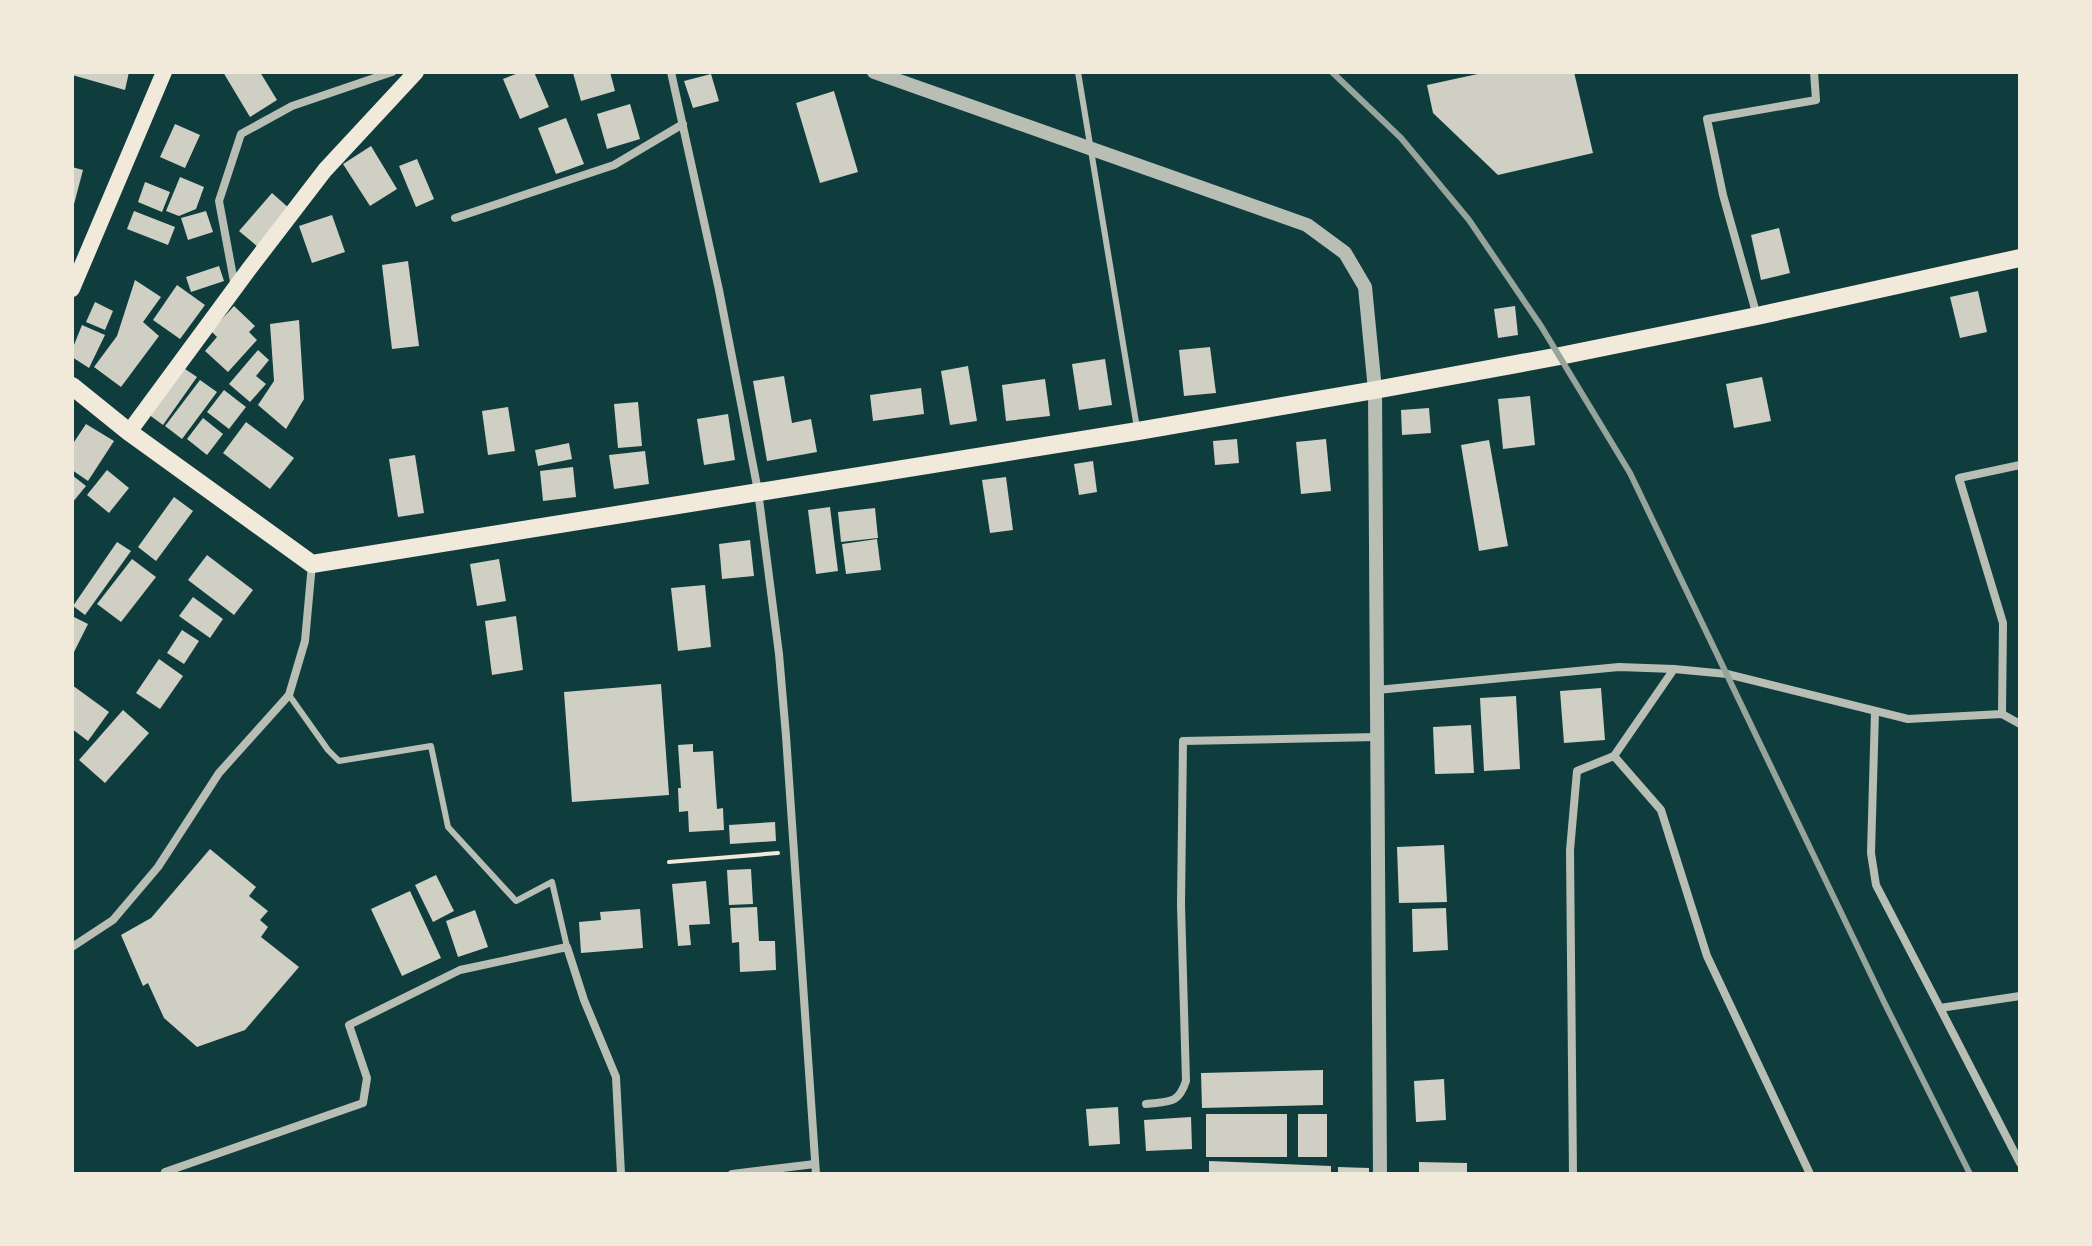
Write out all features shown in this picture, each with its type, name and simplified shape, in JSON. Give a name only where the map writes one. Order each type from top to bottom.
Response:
[{"type":"main road","points":[[72,289],[164,72]]},
{"type":"main road","points":[[129,432],[325,170],[416,72]]},
{"type":"main road","points":[[72,386],[129,432],[312,564],[1375,390],[1757,316],[2020,258]]},
{"type":"street","points":[[235,287],[219,201],[241,134],[292,106],[392,72]]},
{"type":"street","points":[[671,72],[719,290],[758,491],[779,654],[816,1169],[732,1174]]},
{"type":"street","points":[[874,72],[1307,225],[1345,253],[1365,287],[1375,390],[1380,1174]]},
{"type":"street","points":[[1757,316],[1723,195],[1707,119],[1816,100],[1814,72]]},
{"type":"street","points":[[455,218],[614,165],[683,124]]},
{"type":"street","points":[[2002,714],[2003,623],[1959,478],[2020,465]]},
{"type":"street","points":[[72,947],[113,920],[158,867],[219,773],[289,695],[305,641],[312,564]]},
{"type":"street","points":[[1377,690],[1619,667],[1674,669],[1727,674],[1908,719],[2002,714],[2020,724]]},
{"type":"street","points":[[1573,1174],[1570,850],[1577,771],[1614,756],[1674,669]]},
{"type":"street","points":[[1875,712],[1871,853],[1876,885],[2020,1163]]},
{"type":"street","points":[[1146,1104],[1175,1101],[1186,1081],[1181,905],[1183,741],[1377,737]]},
{"type":"street","points":[[1614,756],[1661,810],[1707,956],[1810,1174]]},
{"type":"street","points":[[165,1173],[363,1103],[367,1078],[349,1025],[460,970],[567,947],[584,1000],[616,1077],[621,1174]]},
{"type":"street","points":[[1940,1008],[2020,996]]},
{"type":"lane","points":[[1078,72],[1138,431]]},
{"type":"lane","points":[[289,695],[339,761],[431,746],[448,827],[516,901],[552,882],[567,947]]},
{"type":"path","points":[[669,862],[793,852]]},
{"type":"building","points":[[72,72],[129,72],[125,90],[72,75]]},
{"type":"building","points":[[223,72],[260,72],[277,100],[250,117]]},
{"type":"building","points":[[521,72],[534,72],[549,107],[520,119],[503,79]]},
{"type":"building","points":[[610,72],[615,91],[581,101],[573,73]]},
{"type":"building","points":[[1487,72],[1574,72],[1593,153],[1498,175],[1433,113],[1427,85]]},
{"type":"building","points":[[711,74],[719,101],[693,108],[684,81]]},
{"type":"building","points":[[834,91],[858,172],[820,183],[796,103]]},
{"type":"building","points":[[630,104],[640,139],[607,149],[597,114]]},
{"type":"building","points":[[566,118],[584,164],[556,174],[538,128]]},
{"type":"building","points":[[175,124],[200,135],[185,168],[160,157]]},
{"type":"building","points":[[371,146],[397,189],[370,206],[343,164]]},
{"type":"building","points":[[417,159],[434,199],[416,207],[399,166]]},
{"type":"building","points":[[72,167],[83,170],[73,208],[72,208]]},
{"type":"building","points":[[180,177],[204,187],[196,209],[179,216],[166,211]]},
{"type":"building","points":[[145,182],[170,192],[162,212],[138,202]]},
{"type":"building","points":[[272,193],[290,209],[258,247],[239,231]]},
{"type":"building","points":[[134,211],[175,227],[168,245],[127,229]]},
{"type":"building","points":[[206,211],[213,232],[188,240],[181,218]]},
{"type":"building","points":[[332,215],[345,252],[312,263],[299,226]]},
{"type":"building","points":[[1779,228],[1790,273],[1761,280],[1751,235]]},
{"type":"building","points":[[408,261],[419,346],[392,349],[382,265]]},
{"type":"building","points":[[219,266],[224,281],[191,292],[186,277]]},
{"type":"building","points":[[135,280],[161,297],[143,322],[159,336],[121,387],[94,367],[117,336]]},
{"type":"building","points":[[177,285],[205,305],[180,339],[153,320]]},
{"type":"building","points":[[1978,291],[1987,332],[1960,338],[1950,297]]},
{"type":"building","points":[[95,302],[113,311],[105,330],[86,322]]},
{"type":"building","points":[[234,306],[255,326],[249,332],[257,340],[228,372],[205,351],[217,337],[211,331]]},
{"type":"building","points":[[1515,306],[1518,335],[1498,338],[1494,309]]},
{"type":"building","points":[[299,320],[304,399],[286,429],[258,405],[274,381],[270,324]]},
{"type":"building","points":[[82,325],[105,335],[89,368],[72,357]]},
{"type":"building","points":[[1210,347],[1216,393],[1184,396],[1179,350]]},
{"type":"building","points":[[258,350],[269,360],[256,376],[266,384],[250,402],[229,384]]},
{"type":"building","points":[[1105,359],[1112,405],[1079,410],[1072,364]]},
{"type":"building","points":[[968,366],[977,421],[950,425],[941,371]]},
{"type":"building","points":[[182,367],[197,377],[163,425],[148,414]]},
{"type":"building","points":[[784,376],[792,423],[811,419],[817,452],[767,461],[753,381]]},
{"type":"building","points":[[1762,377],[1771,421],[1734,428],[1726,384]]},
{"type":"building","points":[[1045,379],[1050,416],[1006,421],[1002,385]]},
{"type":"building","points":[[200,380],[217,392],[182,439],[165,426]]},
{"type":"building","points":[[921,388],[924,414],[873,421],[870,395]]},
{"type":"building","points":[[224,390],[246,407],[229,429],[207,412]]},
{"type":"building","points":[[1530,396],[1535,445],[1503,449],[1498,399]]},
{"type":"building","points":[[638,402],[642,446],[618,448],[614,404]]},
{"type":"building","points":[[508,407],[515,451],[488,455],[482,411]]},
{"type":"building","points":[[1429,408],[1431,433],[1402,435],[1401,410]]},
{"type":"building","points":[[728,414],[735,460],[704,465],[697,419]]},
{"type":"building","points":[[203,418],[223,434],[207,455],[187,439]]},
{"type":"building","points":[[246,422],[294,458],[270,489],[223,453]]},
{"type":"building","points":[[86,424],[114,441],[88,481],[72,470],[72,445]]},
{"type":"building","points":[[1237,439],[1239,463],[1215,465],[1213,441]]},
{"type":"building","points":[[1326,439],[1331,491],[1301,494],[1296,442]]},
{"type":"building","points":[[1489,440],[1508,546],[1479,551],[1461,445]]},
{"type":"building","points":[[569,443],[572,459],[538,466],[535,450]]},
{"type":"building","points":[[645,451],[649,484],[614,489],[609,455]]},
{"type":"building","points":[[415,455],[424,513],[398,517],[389,459]]},
{"type":"building","points":[[1093,461],[1097,492],[1079,495],[1074,464]]},
{"type":"building","points":[[573,467],[576,497],[543,501],[540,471]]},
{"type":"building","points":[[107,470],[129,488],[109,513],[87,495]]},
{"type":"building","points":[[72,475],[86,486],[72,503]]},
{"type":"building","points":[[1006,477],[1013,530],[990,533],[982,480]]},
{"type":"building","points":[[174,497],[193,511],[156,561],[138,547]]},
{"type":"building","points":[[830,507],[838,571],[816,574],[808,510]]},
{"type":"building","points":[[875,508],[878,538],[841,542],[838,512]]},
{"type":"building","points":[[877,539],[881,570],[846,574],[842,544]]},
{"type":"building","points":[[750,540],[754,576],[722,579],[719,544]]},
{"type":"building","points":[[117,542],[131,551],[85,615],[73,606]]},
{"type":"building","points":[[207,555],[253,590],[234,615],[188,580]]},
{"type":"building","points":[[132,559],[156,577],[121,622],[97,604]]},
{"type":"building","points":[[499,559],[506,601],[477,606],[470,564]]},
{"type":"building","points":[[705,585],[711,647],[678,651],[671,588]]},
{"type":"building","points":[[193,597],[223,619],[210,638],[179,616]]},
{"type":"building","points":[[72,616],[88,624],[72,656]]},
{"type":"building","points":[[516,616],[523,670],[492,675],[485,621]]},
{"type":"building","points":[[182,630],[199,641],[184,664],[167,653]]},
{"type":"building","points":[[159,659],[183,676],[160,709],[136,693]]},
{"type":"building","points":[[661,684],[669,795],[572,802],[564,692]]},
{"type":"building","points":[[72,685],[109,712],[88,741],[72,729]]},
{"type":"building","points":[[1601,688],[1605,740],[1564,743],[1560,691]]},
{"type":"building","points":[[1516,696],[1520,769],[1484,771],[1480,698]]},
{"type":"building","points":[[123,710],[149,733],[105,783],[79,760]]},
{"type":"building","points":[[1471,725],[1474,773],[1435,774],[1433,727]]},
{"type":"building","points":[[693,744],[693,752],[713,751],[717,809],[723,808],[724,830],[689,832],[688,811],[679,812],[678,745]]},
{"type":"building","points":[[775,822],[776,841],[730,844],[729,825]]},
{"type":"building","points":[[1444,845],[1447,902],[1399,903],[1397,847]]},
{"type":"building","points":[[210,849],[256,887],[249,896],[268,911],[260,920],[268,927],[261,937],[299,967],[245,1030],[197,1047],[164,1018],[148,983],[143,986],[121,935],[151,918]]},
{"type":"building","points":[[751,869],[753,904],[729,905],[727,870]]},
{"type":"building","points":[[436,875],[454,911],[433,922],[415,885]]},
{"type":"building","points":[[706,881],[710,924],[689,925],[691,945],[678,946],[672,884]]},
{"type":"building","points":[[410,891],[441,958],[402,976],[371,909]]},
{"type":"building","points":[[757,907],[759,941],[775,941],[776,970],[740,972],[739,942],[732,943],[730,908]]},
{"type":"building","points":[[1446,908],[1448,950],[1413,952],[1412,909]]},
{"type":"building","points":[[640,909],[643,948],[581,953],[579,922],[601,920],[600,912]]},
{"type":"building","points":[[475,910],[488,947],[458,957],[446,921]]},
{"type":"building","points":[[1323,1070],[1323,1105],[1202,1108],[1201,1073]]},
{"type":"building","points":[[1444,1079],[1446,1120],[1416,1122],[1414,1081]]},
{"type":"building","points":[[1118,1107],[1120,1144],[1089,1146],[1086,1109]]},
{"type":"building","points":[[1206,1114],[1287,1114],[1287,1157],[1206,1157]]},
{"type":"building","points":[[1298,1114],[1327,1114],[1327,1157],[1298,1157]]},
{"type":"building","points":[[1191,1117],[1192,1149],[1146,1151],[1144,1120]]},
{"type":"building","points":[[1209,1161],[1331,1166],[1331,1174],[1209,1174]]},
{"type":"building","points":[[1419,1162],[1467,1163],[1467,1174],[1419,1174]]},
{"type":"building","points":[[1338,1167],[1369,1168],[1369,1174],[1338,1174]]},
{"type":"railway","points":[[1332,72],[1401,138],[1469,220],[1541,326],[1630,473],[1970,1174]]}]
